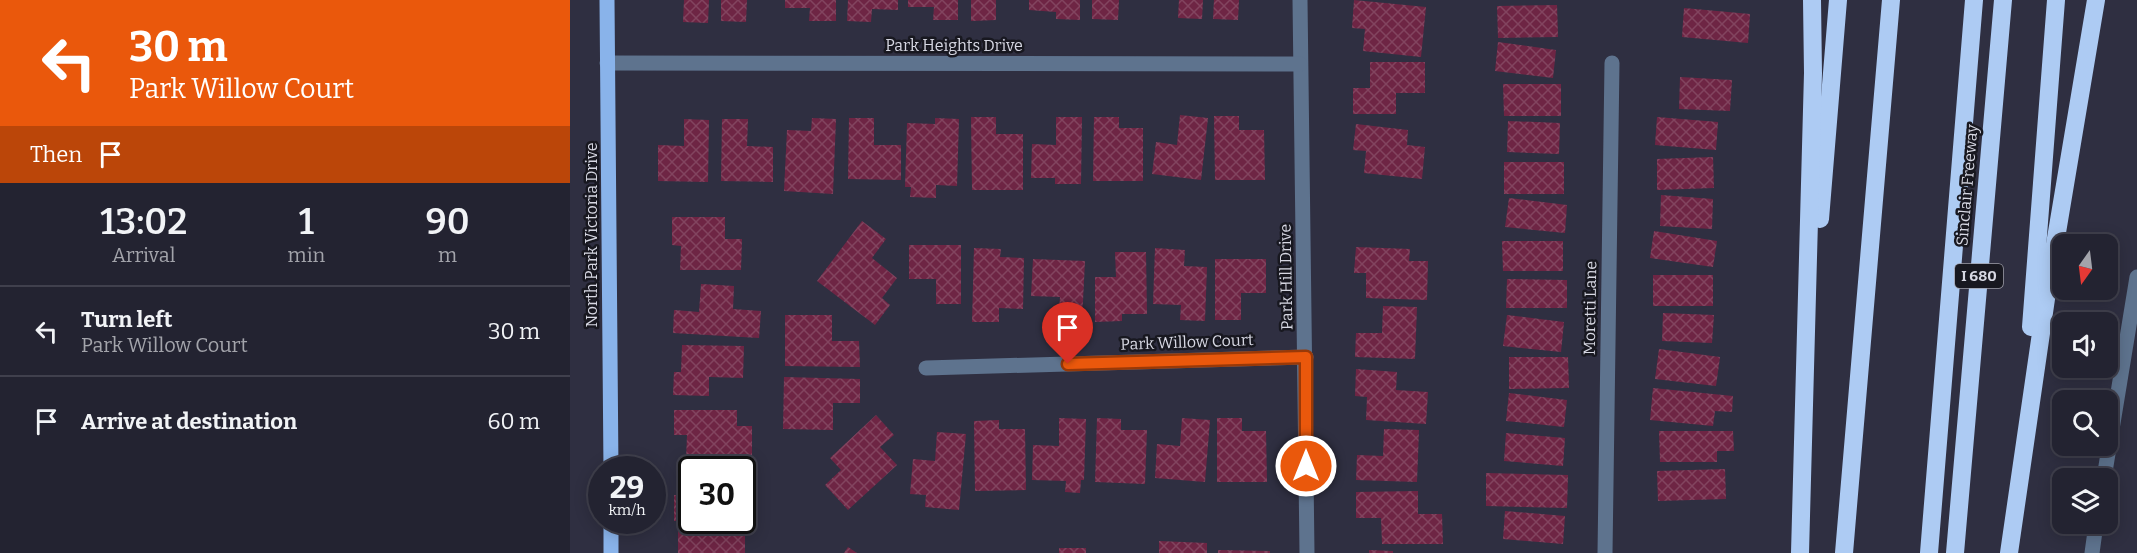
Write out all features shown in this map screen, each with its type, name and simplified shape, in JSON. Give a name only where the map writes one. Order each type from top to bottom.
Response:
[{"type":"highway","points":[[1800,553],[1812,0]]},
{"type":"highway","points":[[1802,421],[1838,0]]},
{"type":"highway","points":[[1844,553],[1891,0]]},
{"type":"highway","name":"I 680","points":[[1929,553],[1974,0]]},
{"type":"highway","name":"Sinclair Freeway","points":[[1955,553],[2002,0]]},
{"type":"highway","points":[[2020,472],[2056,0]]},
{"type":"highway","points":[[2009,553],[2048,292],[2096,0]]},
{"type":"main road","name":"North Park Victoria Drive","points":[[607,0],[611,456]]},
{"type":"main road","points":[[611,534],[611,553]]},
{"type":"street","name":"Park Hill Drive","points":[[1300,0],[1307,553]]},
{"type":"street","name":"Park Heights Drive","points":[[607,63],[1300,64]]},
{"type":"street","name":"Moretti Lane","points":[[1605,553],[1611,63]]},
{"type":"street","points":[[2106,468],[2137,278]]},
{"type":"street","name":"Park Willow Court","points":[[926,368],[1306,357]]},
{"type":"street","points":[[2092,553],[2095,534]]},
{"type":"building","points":[[684,0],[709,0],[708,23],[683,22]]},
{"type":"building","points":[[721,0],[747,0],[746,22],[721,21]]},
{"type":"building","points":[[785,0],[836,0],[836,21],[809,21],[810,8],[785,8]]},
{"type":"building","points":[[848,0],[898,0],[898,10],[872,9],[871,22],[847,21]]},
{"type":"building","points":[[908,0],[958,0],[958,20],[933,20],[934,7],[908,7]]},
{"type":"building","points":[[971,0],[996,0],[996,20],[971,21]]},
{"type":"building","points":[[1029,0],[1080,0],[1080,20],[1056,19],[1056,12],[1029,10]]},
{"type":"building","points":[[1092,0],[1119,0],[1118,20],[1092,19]]},
{"type":"building","points":[[1179,0],[1203,0],[1202,19],[1178,18]]},
{"type":"building","points":[[1214,0],[1239,0],[1238,20],[1213,19]]},
{"type":"building","points":[[1354,0],[1426,7],[1421,57],[1363,51],[1365,29],[1352,28]]},
{"type":"building","points":[[1557,5],[1558,37],[1498,38],[1497,6]]},
{"type":"building","points":[[1684,8],[1750,14],[1748,43],[1682,37]]},
{"type":"building","points":[[1498,42],[1556,50],[1553,78],[1495,71]]},
{"type":"building","points":[[1370,62],[1425,62],[1425,93],[1396,93],[1396,114],[1353,114],[1353,88],[1370,88]]},
{"type":"building","points":[[1680,77],[1732,80],[1730,111],[1679,109]]},
{"type":"building","points":[[1503,84],[1561,84],[1561,116],[1504,116]]},
{"type":"building","points":[[1180,115],[1208,118],[1201,180],[1152,174],[1156,142],[1177,145]]},
{"type":"building","points":[[1214,116],[1239,116],[1239,130],[1264,130],[1265,180],[1215,180]]},
{"type":"building","points":[[971,117],[996,117],[996,134],[1023,134],[1023,190],[972,190]]},
{"type":"building","points":[[1056,117],[1082,117],[1081,184],[1055,184],[1055,178],[1031,178],[1032,144],[1056,145]]},
{"type":"building","points":[[1094,117],[1119,117],[1119,128],[1143,128],[1143,181],[1093,181]]},
{"type":"building","points":[[1657,117],[1718,122],[1716,150],[1655,145]]},
{"type":"building","points":[[812,118],[836,119],[833,194],[784,191],[787,130],[811,131]]},
{"type":"building","points":[[849,118],[874,118],[874,145],[901,145],[901,180],[848,179]]},
{"type":"building","points":[[935,118],[959,119],[957,186],[936,185],[936,198],[910,197],[911,187],[905,187],[907,123],[935,124]]},
{"type":"building","points":[[684,119],[709,120],[708,182],[658,181],[658,145],[684,146]]},
{"type":"building","points":[[722,119],[748,119],[747,146],[773,147],[773,182],[721,181]]},
{"type":"building","points":[[1508,121],[1560,123],[1559,154],[1507,152]]},
{"type":"building","points":[[1356,124],[1408,130],[1407,145],[1425,147],[1422,179],[1364,173],[1366,151],[1353,150]]},
{"type":"building","points":[[1713,157],[1714,188],[1657,190],[1657,159]]},
{"type":"building","points":[[1504,162],[1564,162],[1564,194],[1504,194]]},
{"type":"building","points":[[1661,195],[1713,199],[1712,229],[1660,226]]},
{"type":"building","points":[[1509,198],[1567,205],[1565,233],[1505,227]]},
{"type":"building","points":[[672,217],[725,217],[725,239],[742,239],[741,270],[680,270],[681,246],[672,245]]},
{"type":"building","points":[[862,221],[886,239],[872,258],[897,278],[882,298],[890,305],[875,325],[817,281]]},
{"type":"building","points":[[1654,231],[1717,241],[1713,267],[1650,258]]},
{"type":"building","points":[[1502,241],[1563,241],[1563,271],[1503,271]]},
{"type":"building","points":[[909,245],[961,245],[961,304],[936,304],[936,279],[909,279]]},
{"type":"building","points":[[1356,247],[1410,249],[1409,261],[1428,261],[1427,300],[1366,298],[1366,273],[1354,273]]},
{"type":"building","points":[[974,248],[1001,249],[1000,257],[1024,258],[1023,309],[999,308],[999,322],[972,322]]},
{"type":"building","points":[[1155,248],[1185,250],[1184,266],[1207,267],[1205,321],[1180,320],[1181,305],[1153,304]]},
{"type":"building","points":[[1115,252],[1146,252],[1147,314],[1122,314],[1122,321],[1095,322],[1095,277],[1116,277]]},
{"type":"building","points":[[1033,259],[1085,261],[1082,321],[1058,320],[1060,297],[1031,296]]},
{"type":"building","points":[[1215,259],[1266,259],[1266,293],[1241,293],[1241,320],[1215,320]]},
{"type":"building","points":[[1653,275],[1713,275],[1713,306],[1653,306]]},
{"type":"building","points":[[1507,279],[1567,280],[1567,308],[1506,308]]},
{"type":"building","points":[[701,284],[734,286],[733,309],[761,311],[759,338],[673,333],[674,310],[699,312]]},
{"type":"building","points":[[1383,306],[1417,307],[1415,359],[1355,357],[1356,333],[1382,333]]},
{"type":"building","points":[[1663,313],[1714,315],[1712,343],[1662,341]]},
{"type":"building","points":[[785,315],[832,315],[832,341],[859,341],[860,367],[785,366]]},
{"type":"building","points":[[1507,315],[1564,322],[1561,352],[1503,346]]},
{"type":"building","points":[[682,345],[744,346],[743,378],[709,377],[709,396],[673,395],[674,372],[681,372]]},
{"type":"building","points":[[1659,349],[1720,357],[1716,386],[1655,379]]},
{"type":"building","points":[[1509,357],[1568,357],[1569,388],[1509,389]]},
{"type":"building","points":[[1356,369],[1397,372],[1396,390],[1428,392],[1426,424],[1366,420],[1367,397],[1355,396]]},
{"type":"building","points":[[784,377],[860,379],[860,403],[833,403],[833,430],[783,429]]},
{"type":"building","points":[[1653,388],[1733,396],[1732,412],[1715,411],[1713,426],[1650,420]]},
{"type":"building","points":[[1509,393],[1567,400],[1564,427],[1506,421]]},
{"type":"building","points":[[674,410],[737,410],[737,426],[752,426],[752,456],[686,456],[687,435],[674,435]]},
{"type":"building","points":[[876,415],[894,435],[880,447],[897,465],[848,510],[825,485],[841,470],[830,458]]},
{"type":"building","points":[[1059,418],[1086,419],[1084,480],[1081,480],[1080,493],[1065,492],[1066,481],[1032,480],[1033,445],[1059,446]]},
{"type":"building","points":[[1097,418],[1121,419],[1121,430],[1147,430],[1145,484],[1095,482]]},
{"type":"building","points":[[1182,418],[1210,420],[1205,482],[1155,478],[1157,444],[1180,446]]},
{"type":"building","points":[[1217,418],[1242,418],[1242,431],[1266,431],[1267,482],[1217,482]]},
{"type":"building","points":[[999,420],[999,429],[1025,429],[1026,490],[975,491],[974,421]]},
{"type":"building","points":[[1384,429],[1419,430],[1417,482],[1356,480],[1357,455],[1383,456]]},
{"type":"building","points":[[1659,431],[1733,431],[1734,451],[1717,451],[1717,462],[1660,462]]},
{"type":"building","points":[[937,432],[966,434],[959,510],[925,507],[926,495],[910,494],[913,459],[935,461]]},
{"type":"building","points":[[1506,433],[1565,438],[1563,466],[1504,461]]},
{"type":"building","points":[[1725,469],[1726,499],[1658,501],[1657,471]]},
{"type":"building","points":[[1486,473],[1568,475],[1567,508],[1486,506]]},
{"type":"building","points":[[1418,491],[1418,514],[1442,514],[1443,544],[1382,544],[1381,518],[1356,518],[1356,492]]},
{"type":"building","points":[[674,495],[678,495],[678,521],[674,521]]},
{"type":"building","points":[[1505,511],[1565,516],[1563,544],[1503,539]]},
{"type":"building","points":[[678,534],[745,534],[745,553],[678,553]]},
{"type":"building","points":[[1159,541],[1207,543],[1207,553],[1159,553]]},
{"type":"building","points":[[848,547],[857,553],[844,553]]},
{"type":"building","points":[[1059,548],[1086,548],[1086,553],[1059,553]]},
{"type":"building","points":[[1218,550],[1270,551],[1270,553],[1218,553]]},
{"type":"building","points":[[1369,550],[1393,551],[1393,553],[1369,553]]},
{"type":"route","points":[[1068,364],[1306,357],[1306,466]]}]
